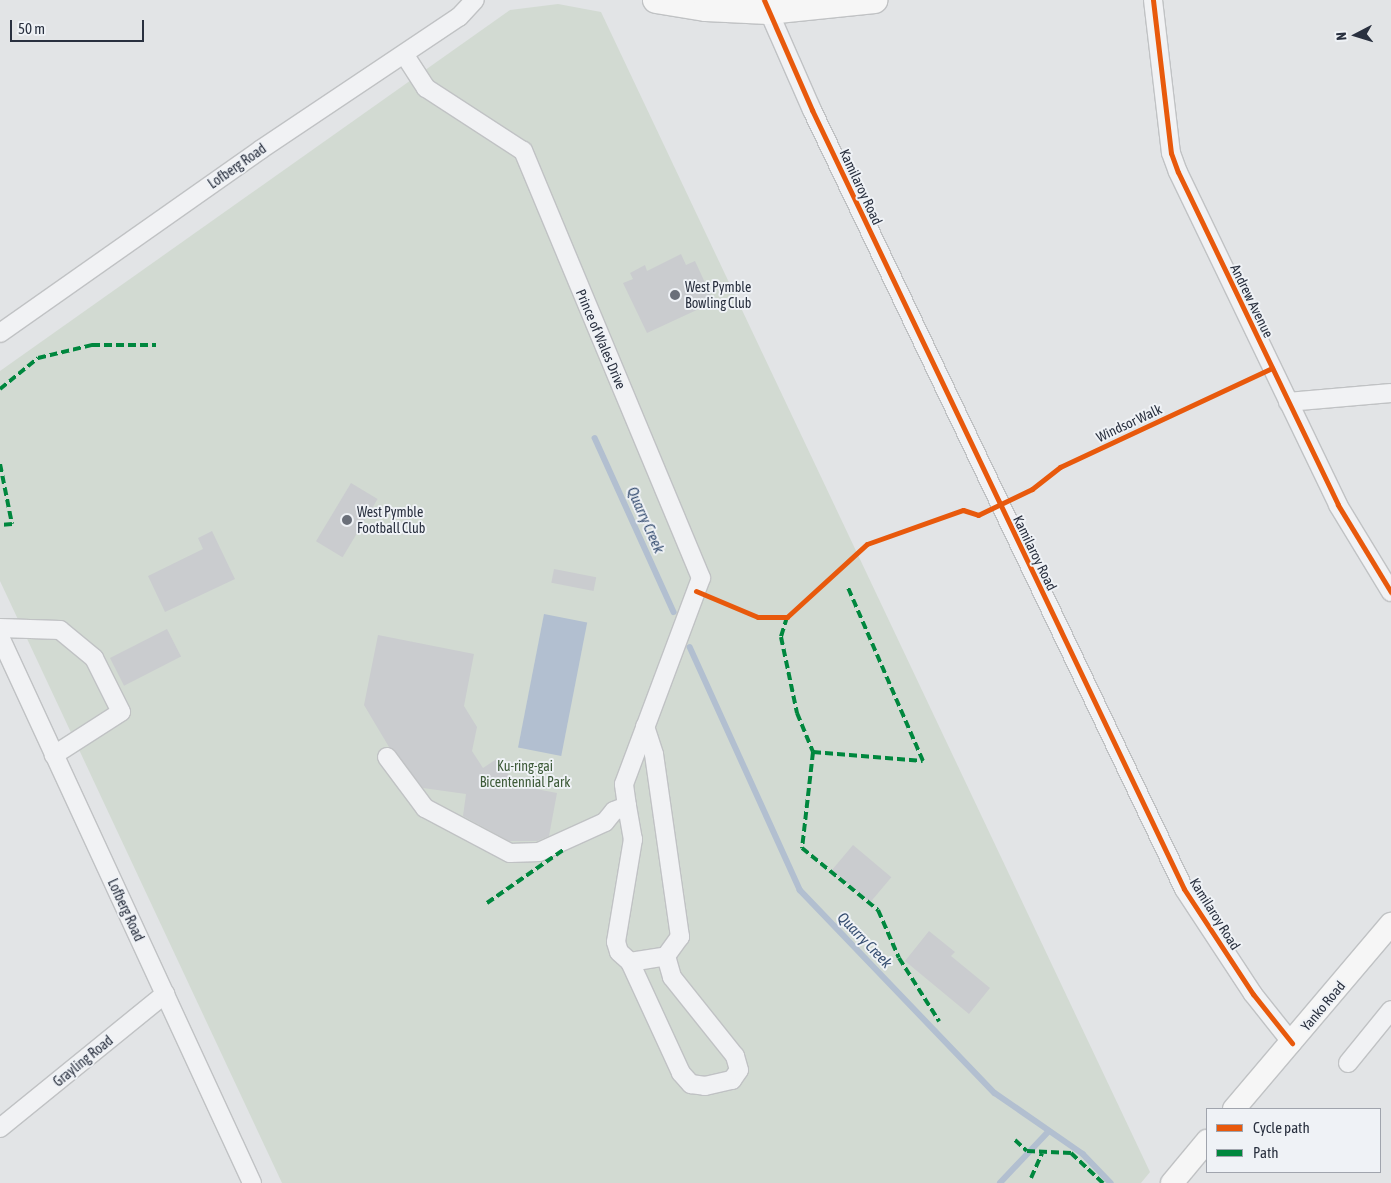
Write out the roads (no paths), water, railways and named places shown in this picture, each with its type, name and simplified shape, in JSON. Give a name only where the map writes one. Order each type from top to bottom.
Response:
[{"type":"highway","points":[[656,0],[706,8],[874,0]]},
{"type":"main road","name":"Yanko Road","points":[[1235,1108],[1292,1043],[1391,924]]},
{"type":"main road","points":[[1172,1183],[1206,1142]]},
{"type":"street","name":"Lofberg Road","points":[[0,333],[459,17],[474,0]]},
{"type":"street","name":"Andrew Avenue","points":[[1153,0],[1171,153],[1338,506],[1391,592]]},
{"type":"street","name":"Kamilaroy Road","points":[[766,6],[816,119],[1184,888],[1253,994],[1292,1043]]},
{"type":"street","name":"Prince of Wales Drive","points":[[404,54],[426,88],[522,151],[702,578],[624,784],[633,839],[616,942],[619,952],[630,962],[681,1073],[691,1084],[705,1086],[732,1080],[739,1070],[735,1056],[672,977],[666,956]]},
{"type":"street","points":[[1288,402],[1391,393]]},
{"type":"street","points":[[0,628],[60,630],[94,658],[121,712],[54,755]]},
{"type":"street","name":"Lofberg Road","points":[[0,638],[252,1183]]},
{"type":"street","points":[[630,962],[666,956],[680,937],[654,754],[645,726]]},
{"type":"street","points":[[387,756],[425,808],[510,853],[539,852],[627,806]]},
{"type":"street","name":"Grayling Road","points":[[0,1128],[165,994]]},
{"type":"street","points":[[1348,1062],[1391,1010]]},
{"type":"water","points":[[544,614],[587,622],[561,756],[518,748]]},
{"type":"waterway","name":"Quarry Creek","points":[[595,438],[674,612]]},
{"type":"waterway","name":"Quarry Creek","points":[[690,647],[800,890],[995,1093],[1083,1154],[1111,1183]]},
{"type":"waterway","points":[[1000,1183],[1049,1131]]},
{"type":"place","name":"West Pymble Bowling Club","points":[[675,295]]},
{"type":"place","name":"West Pymble Football Club","points":[[347,520]]},
{"type":"park label","name":"Ku-ring-gai Bicentennial Park","points":[[525,774]]}]
